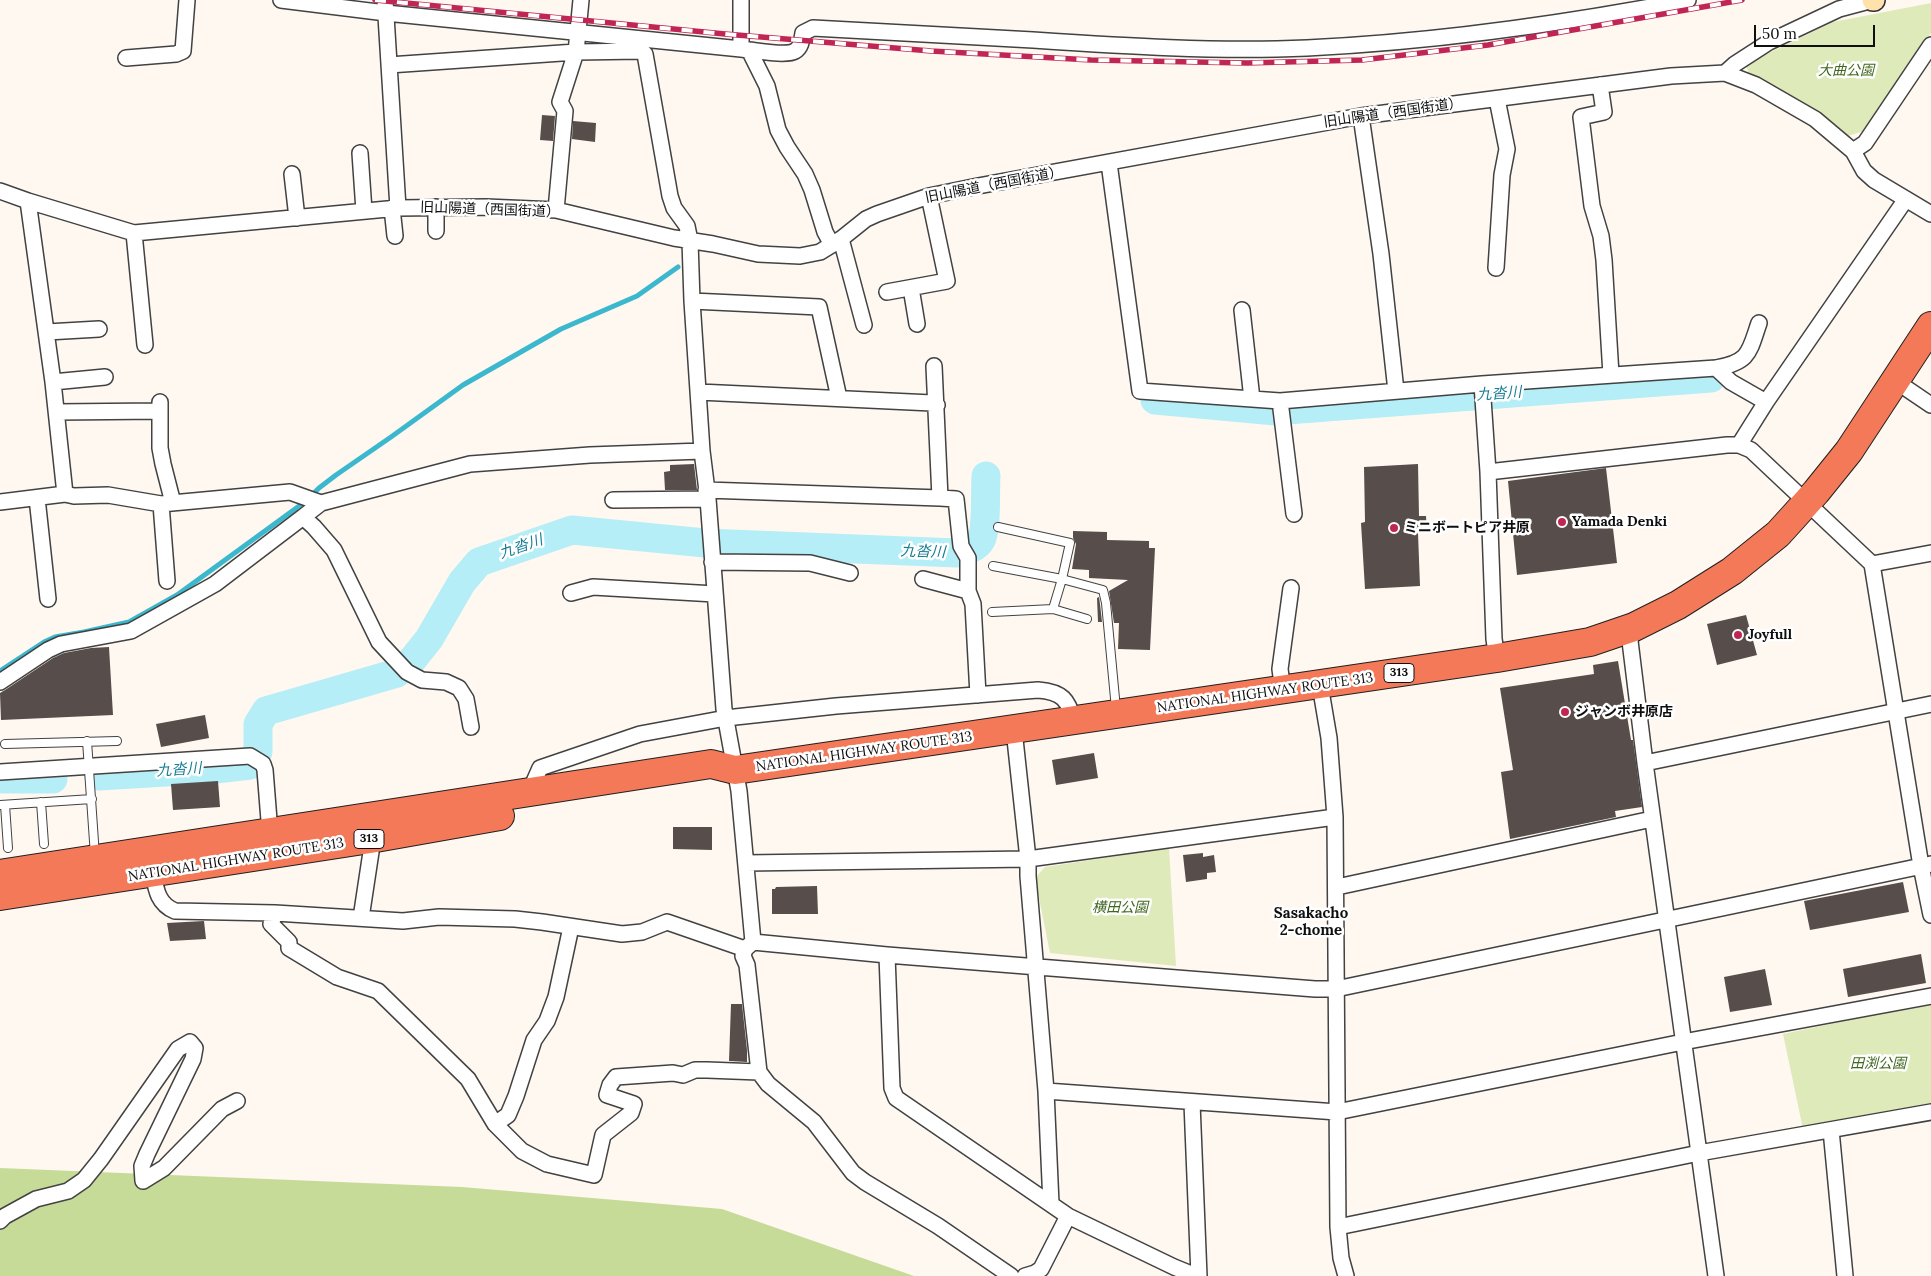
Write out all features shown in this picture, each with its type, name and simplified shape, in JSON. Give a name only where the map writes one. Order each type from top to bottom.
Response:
[{"type":"highway","name":"NATIONAL HIGHWAY ROUTE 313","points":[[4,861],[95,860],[711,764],[735,770],[1283,691],[1590,642],[1634,627],[1678,605],[1732,571],[1778,534],[1849,451],[1931,326]]},
{"type":"highway","name":"NATIONAL HIGHWAY ROUTE 313","points":[[0,896],[370,839],[543,809],[718,782],[735,770]]},
{"type":"street","points":[[126,58],[176,54],[183,51],[187,0]]},
{"type":"street","points":[[281,0],[385,6],[579,32],[788,53],[796,51],[800,46],[803,33],[813,28],[1121,46],[1305,48],[1392,43],[1503,30],[1630,11],[1688,0]]},
{"type":"street","points":[[556,210],[565,111],[560,102],[576,52],[581,0]]},
{"type":"street","points":[[741,0],[745,50],[767,86],[778,130],[805,174],[825,232],[836,242],[864,325]]},
{"type":"street","points":[[1724,73],[1735,64],[1778,38],[1839,8],[1873,0]]},
{"type":"street","points":[[385,6],[390,65],[395,236]]},
{"type":"street","points":[[1853,151],[1865,143],[1931,45]]},
{"type":"street","points":[[390,65],[576,52],[641,51],[645,54],[670,196],[674,208],[686,226],[690,241],[702,451],[726,718],[735,770],[746,863],[749,945],[743,956],[747,965],[760,1072],[768,1084],[814,1122],[853,1173],[938,1226],[1011,1276]]},
{"type":"street","name":"旧山陽道（西国街道）","points":[[0,191],[134,233],[395,208],[486,207],[556,210],[690,241],[758,254],[800,256],[820,252],[866,219],[877,214],[930,196],[978,186],[1361,116],[1671,76],[1724,73],[1756,85],[1815,119],[1853,151],[1864,171],[1874,180],[1931,214]]},
{"type":"street","points":[[1600,85],[1604,112],[1582,117],[1592,206],[1601,236],[1604,260],[1612,375]]},
{"type":"street","points":[[1496,268],[1502,175],[1507,149],[1497,99]]},
{"type":"street","points":[[1361,116],[1381,254],[1396,391]]},
{"type":"street","points":[[360,153],[364,211]]},
{"type":"street","points":[[1109,163],[1140,391],[1280,401],[1396,391],[1483,392],[1612,375],[1716,368],[1735,364],[1749,353],[1759,323]]},
{"type":"street","points":[[292,174],[297,218]]},
{"type":"street","points":[[887,292],[947,281],[930,196]]},
{"type":"street","points":[[1739,445],[1766,402],[1906,199]]},
{"type":"street","points":[[28,201],[47,332],[65,494]]},
{"type":"street","points":[[436,208],[436,231]]},
{"type":"street","points":[[134,233],[145,345]]},
{"type":"street","points":[[911,288],[917,324]]},
{"type":"street","points":[[692,301],[819,307],[839,398]]},
{"type":"street","points":[[1242,310],[1252,399]]},
{"type":"street","points":[[47,332],[99,329]]},
{"type":"street","points":[[934,366],[940,498]]},
{"type":"street","points":[[1716,368],[1731,382],[1766,402]]},
{"type":"street","points":[[53,382],[105,377]]},
{"type":"street","points":[[1894,380],[1931,405]]},
{"type":"street","points":[[699,392],[937,404]]},
{"type":"street","points":[[1483,392],[1494,639],[1497,658]]},
{"type":"street","points":[[1280,401],[1294,514]]},
{"type":"street","points":[[57,412],[160,407],[162,456],[167,503],[167,581]]},
{"type":"street","points":[[1488,472],[1727,444],[1739,445],[1751,450],[1872,564],[1895,711],[1926,865],[1931,915]]},
{"type":"street","points":[[0,502],[65,494],[74,496],[108,495],[167,503],[290,492],[314,499],[470,464],[590,455],[702,451]]},
{"type":"street","points":[[613,500],[707,494],[956,499],[965,552],[968,590],[973,604],[978,695]]},
{"type":"street","points":[[37,498],[48,599]]},
{"type":"street","points":[[0,682],[60,644],[132,630],[215,584],[303,517],[314,499]]},
{"type":"street","points":[[303,517],[334,550],[379,642],[403,667],[422,680],[446,682],[459,688],[466,699],[471,727]]},
{"type":"street","points":[[711,549],[810,563],[850,573]]},
{"type":"street","points":[[1872,564],[1931,553]]},
{"type":"street","points":[[923,579],[968,590]]},
{"type":"street","points":[[571,593],[593,587],[715,594]]},
{"type":"street","points":[[1283,691],[1280,669],[1291,588]]},
{"type":"street","points":[[1634,627],[1630,641],[1652,819],[1716,1276]]},
{"type":"street","points":[[1320,685],[1329,738],[1335,817],[1338,1226],[1341,1258],[1346,1276]]},
{"type":"street","points":[[529,793],[540,768],[640,734],[726,718],[836,706],[1045,691],[1064,698],[1069,703],[1074,721]]},
{"type":"street","points":[[1645,762],[1931,704]]},
{"type":"street","points":[[1014,730],[1028,859],[1046,1091],[1051,1204]]},
{"type":"street","points":[[0,772],[254,758],[263,764],[265,770],[270,833]]},
{"type":"street","points":[[746,863],[1028,859],[1335,817]]},
{"type":"street","points":[[1337,887],[1652,819]]},
{"type":"street","points":[[361,918],[372,852],[370,839]]},
{"type":"street","points":[[153,873],[156,892],[166,907],[175,911],[274,912],[403,921],[439,917],[515,919],[632,934],[652,929],[666,922],[749,945],[1315,989],[1336,989],[1926,865]]},
{"type":"street","points":[[274,912],[271,924],[289,942],[289,948],[337,976],[378,991],[468,1079],[495,1124],[522,1152],[547,1164],[594,1176],[603,1136],[631,1113],[634,1104],[607,1095],[616,1077],[673,1073],[683,1075],[694,1070],[760,1072]]},
{"type":"street","points":[[495,1124],[508,1114],[516,1096],[534,1040],[547,1021],[556,998],[571,927]]},
{"type":"street","points":[[887,955],[892,1088],[896,1098],[1068,1216],[1174,1267],[1198,1276],[1192,1103]]},
{"type":"street","points":[[1046,1091],[1337,1112],[1683,1042],[1931,996]]},
{"type":"street","points":[[0,1221],[36,1199],[68,1191],[84,1180],[101,1160],[178,1049],[190,1042],[195,1048],[193,1059],[142,1166],[143,1181],[164,1168],[222,1109],[237,1101]]},
{"type":"street","points":[[1338,1226],[1699,1153],[1931,1112]]},
{"type":"street","points":[[1831,1130],[1845,1276]]},
{"type":"street","points":[[1025,1276],[1035,1273],[1041,1268],[1068,1216]]},
{"type":"lane","points":[[998,527],[1070,542],[1053,610]]},
{"type":"lane","points":[[993,566],[1062,579],[1103,590],[1117,714]]},
{"type":"lane","points":[[992,612],[1053,610],[1087,620]]},
{"type":"lane","points":[[5,744],[117,741]]},
{"type":"lane","points":[[87,742],[95,860]]},
{"type":"lane","points":[[4,861],[3,805],[92,799]]},
{"type":"lane","points":[[41,802],[44,844]]},
{"type":"green space","name":"大曲公園","points":[[1931,3],[1931,33],[1864,131],[1848,136],[1813,108],[1748,72],[1746,64],[1833,22]]},
{"type":"green space","name":"横田公園","points":[[1169,848],[1176,966],[1050,953],[1035,878],[1045,867]]},
{"type":"green space","name":"田渕公園","points":[[1931,1004],[1931,1104],[1803,1129],[1783,1034]]},
{"type":"green space","points":[[0,1168],[462,1187],[722,1209],[914,1276],[0,1276]]},
{"type":"building","points":[[542,115],[555,116],[553,141],[540,140]]},
{"type":"building","points":[[573,121],[596,123],[595,142],[572,139]]},
{"type":"building","points":[[694,464],[697,490],[665,490],[664,472],[670,471],[670,465]]},
{"type":"building","name":"ミニボートピア井原","points":[[1418,464],[1419,516],[1426,516],[1427,533],[1418,533],[1420,586],[1365,589],[1361,523],[1365,522],[1364,467]]},
{"type":"building","name":"Yamada Denki","points":[[1606,468],[1617,563],[1517,575],[1508,481]]},
{"type":"building","points":[[1073,531],[1107,532],[1107,540],[1149,541],[1149,548],[1155,548],[1150,650],[1118,649],[1119,623],[1114,623],[1109,591],[1128,580],[1089,578],[1089,570],[1072,569],[1076,544],[1073,538]]},
{"type":"building","points":[[1099,597],[1102,622],[1098,622],[1097,598]]},
{"type":"building","points":[[1746,615],[1757,655],[1717,665],[1707,624]]},
{"type":"building","points":[[109,647],[113,715],[1,720],[0,693],[53,658],[64,653]]},
{"type":"building","points":[[1618,661],[1631,740],[1633,740],[1642,807],[1615,811],[1616,817],[1510,839],[1501,772],[1513,770],[1500,688],[1594,674],[1593,665]]},
{"type":"building","points":[[205,715],[209,738],[161,747],[156,724]]},
{"type":"building","points":[[1094,753],[1098,778],[1056,785],[1052,760]]},
{"type":"building","points":[[218,781],[220,807],[173,810],[171,784]]},
{"type":"building","points":[[673,827],[712,827],[712,850],[673,849]]},
{"type":"building","points":[[1203,853],[1203,857],[1214,855],[1216,872],[1207,873],[1207,879],[1186,882],[1183,855]]},
{"type":"building","points":[[1903,882],[1909,912],[1810,930],[1804,901]]},
{"type":"building","points":[[817,886],[818,914],[772,914],[772,889],[776,887]]},
{"type":"building","points":[[204,921],[206,939],[170,941],[167,923]]},
{"type":"building","points":[[1921,954],[1926,983],[1848,997],[1843,969]]},
{"type":"building","points":[[1765,969],[1772,1005],[1730,1012],[1724,977]]},
{"type":"building","points":[[731,1004],[742,1004],[747,1062],[729,1061]]},
{"type":"waterway","points":[[0,671],[44,642],[55,637],[129,622],[177,595],[306,501],[336,475],[463,385],[561,329],[637,296],[678,267]]},
{"type":"waterway","name":"九沓川","points":[[1287,410],[1711,378]]},
{"type":"waterway","name":"九沓川","points":[[1155,400],[1276,411]]},
{"type":"waterway","name":"九沓川","points":[[99,776],[216,769],[250,765],[258,752],[258,724],[266,711],[397,673],[409,664],[429,639],[462,582],[479,562],[572,530],[705,543],[957,553],[974,547],[979,543],[983,535],[986,476]]},
{"type":"waterway","name":"九沓川","points":[[0,779],[53,779]]},
{"type":"railway","points":[[375,0],[725,34],[931,51],[1091,60],[1247,63],[1362,60],[1488,45],[1742,0]]},
{"type":"place","name":"Yamada Denki","points":[[1562,522]]},
{"type":"place","name":"ミニボートピア井原","points":[[1394,528]]},
{"type":"place","name":"Joyfull","points":[[1738,635]]},
{"type":"place","name":"ジャンボ井原店","points":[[1565,712]]},
{"type":"district","name":"Sasakacho 2-chome","points":[[1311,922]]}]
